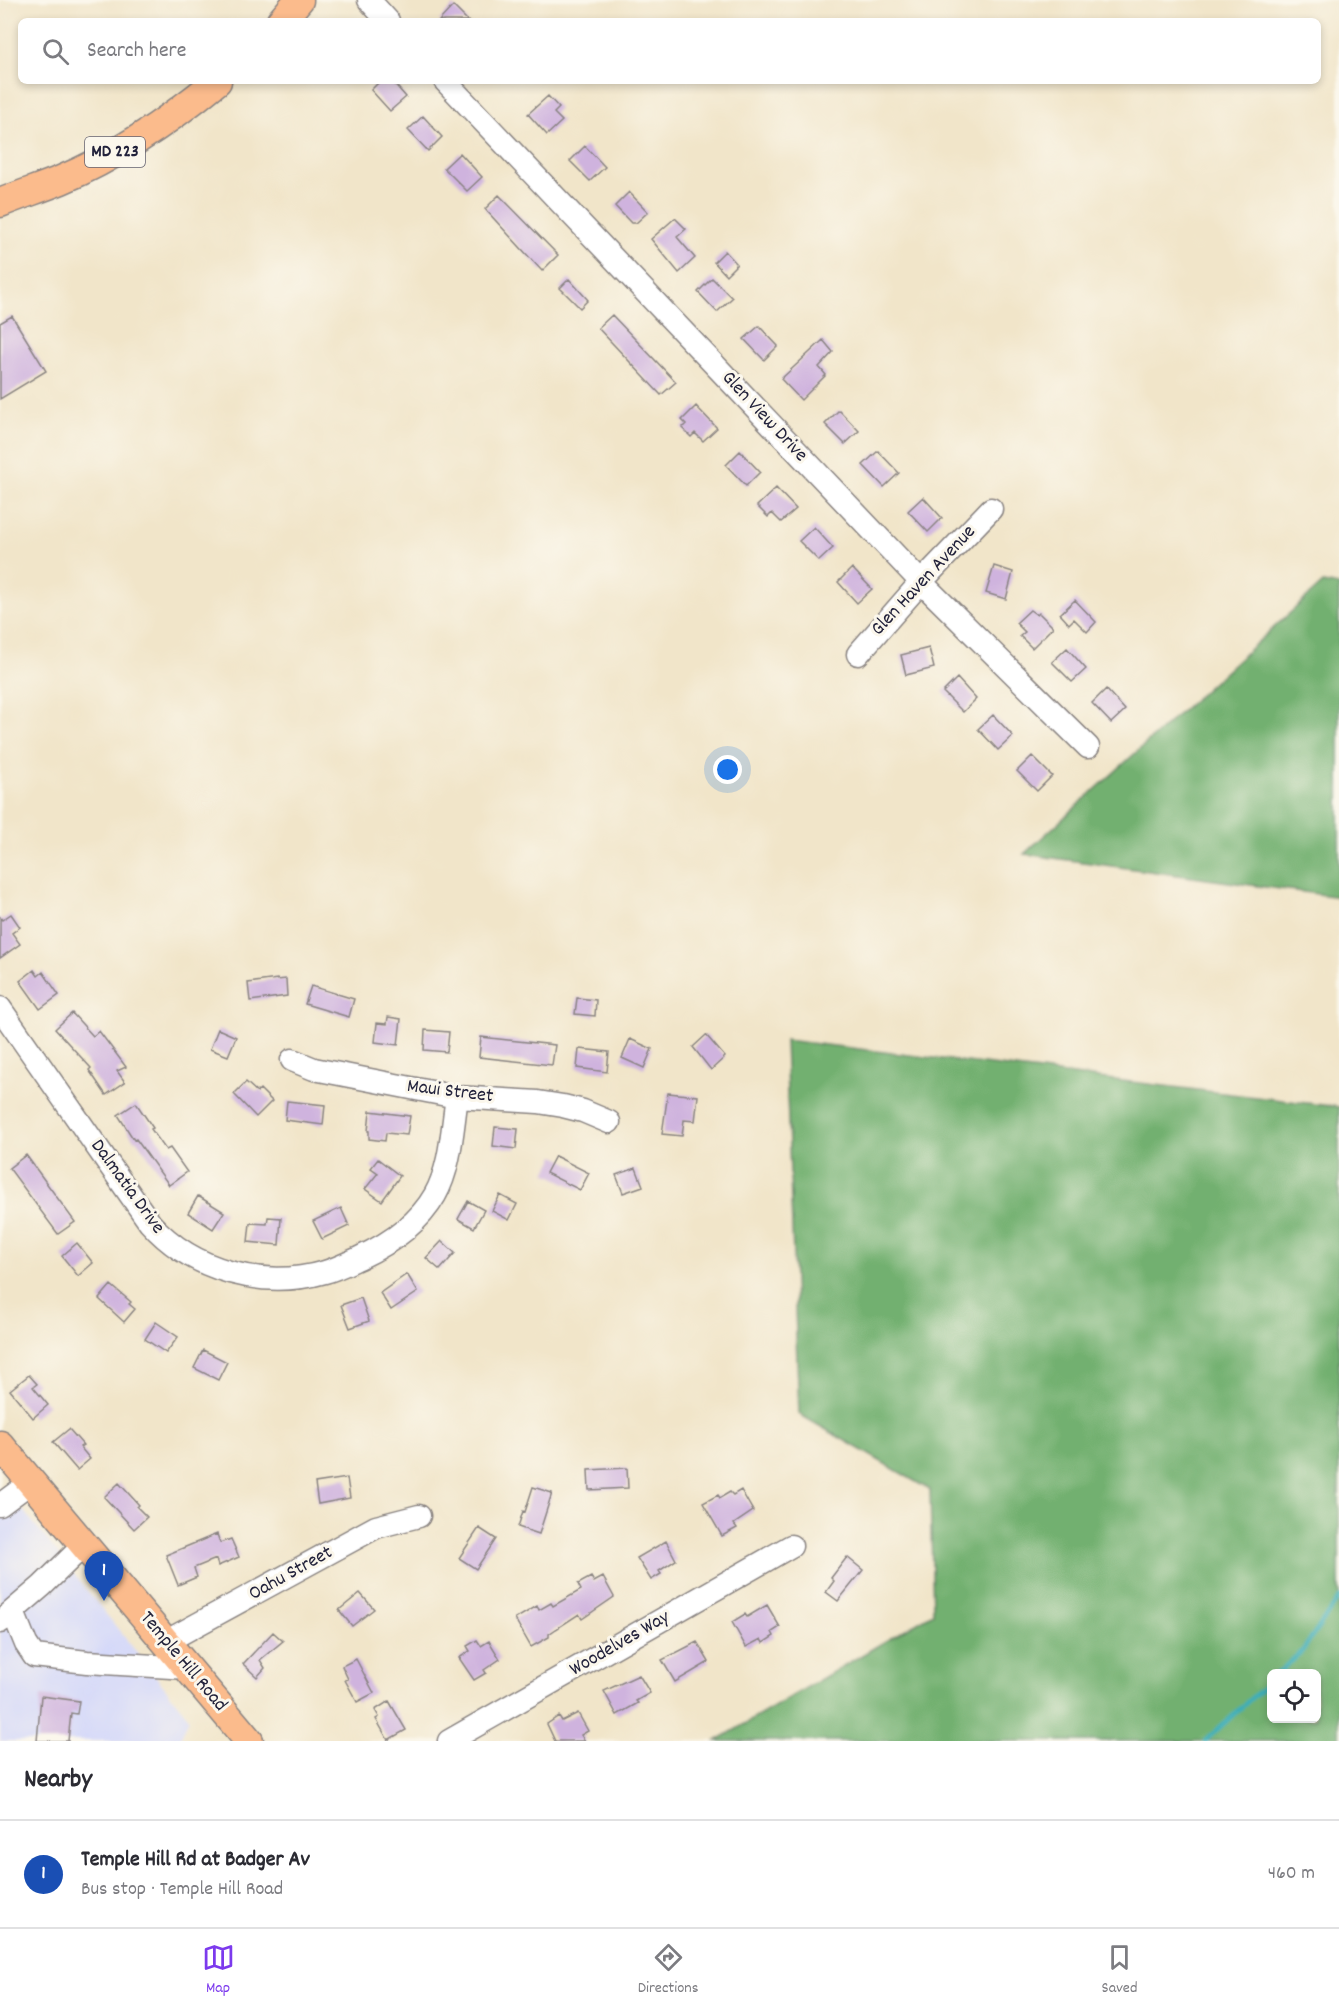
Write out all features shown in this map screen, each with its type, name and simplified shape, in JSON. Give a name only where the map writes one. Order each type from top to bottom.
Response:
[{"type":"main road","points":[[284,18],[299,0]]},
{"type":"main road","name":"MD 223","points":[[0,202],[63,179],[141,138],[214,84]]},
{"type":"main road","name":"Temple Hill Road","points":[[0,1445],[249,1741]]},
{"type":"street","points":[[369,0],[385,18]]},
{"type":"street","name":"Glen View Drive","points":[[448,84],[921,582],[1088,747]]},
{"type":"street","name":"Glen Haven Avenue","points":[[858,654],[921,582],[991,509]]},
{"type":"street","name":"Dalmatia Drive","points":[[0,1008],[143,1213],[163,1238],[201,1261],[220,1269],[253,1277],[279,1279],[325,1272],[369,1253],[407,1229],[426,1208],[441,1181],[457,1097]]},
{"type":"street","name":"Maui Street","points":[[292,1060],[314,1069],[457,1097],[538,1102],[583,1111],[609,1122]]},
{"type":"street","points":[[0,1505],[31,1482]]},
{"type":"street","name":"Oahu Street","points":[[166,1641],[376,1527],[419,1516]]},
{"type":"street","points":[[84,1545],[6,1617],[34,1656],[87,1662],[189,1668]]},
{"type":"street","name":"Woodelves Way","points":[[449,1741],[791,1546]]},
{"type":"shaded area","points":[[19,1505],[189,1718],[179,1741],[0,1741],[0,1520]]},
{"type":"green space","points":[[1323,583],[1339,586],[1339,897],[1024,854]]},
{"type":"green space","points":[[785,1040],[1339,1107],[1339,1741],[716,1741],[933,1613],[930,1490],[799,1414]]},
{"type":"building","points":[[453,6],[465,18],[442,18]]},
{"type":"building","points":[[377,84],[395,84],[406,97],[390,111],[371,90]]},
{"type":"building","points":[[548,96],[559,108],[554,113],[562,121],[547,135],[528,114]]},
{"type":"building","points":[[423,116],[442,137],[428,151],[408,130]]},
{"type":"building","points":[[585,146],[605,167],[590,181],[570,161]]},
{"type":"building","points":[[460,153],[482,177],[467,191],[444,168]]},
{"type":"building","points":[[629,192],[648,212],[636,223],[631,223],[615,206]]},
{"type":"building","points":[[499,195],[558,255],[542,271],[485,209]]},
{"type":"building","points":[[675,218],[686,229],[677,237],[695,258],[679,273],[651,239]]},
{"type":"building","points":[[725,251],[737,264],[726,275],[714,262]]},
{"type":"building","points":[[712,278],[732,298],[717,312],[698,292]]},
{"type":"building","points":[[569,279],[588,300],[580,308],[560,288]]},
{"type":"building","points":[[612,315],[676,382],[661,395],[598,328]]},
{"type":"building","points":[[12,316],[46,371],[0,399],[0,323]]},
{"type":"building","points":[[759,326],[778,346],[764,360],[744,339]]},
{"type":"building","points":[[823,340],[833,352],[819,367],[826,375],[801,400],[781,379]]},
{"type":"building","points":[[696,406],[717,428],[703,441],[695,433],[691,437],[682,428],[686,424],[682,420]]},
{"type":"building","points":[[839,410],[859,431],[845,444],[825,424]]},
{"type":"building","points":[[740,451],[760,472],[746,486],[726,465]]},
{"type":"building","points":[[878,451],[899,473],[884,487],[863,465]]},
{"type":"building","points":[[776,488],[796,509],[781,522],[772,513],[768,517],[757,506]]},
{"type":"building","points":[[923,497],[942,518],[928,532],[908,511]]},
{"type":"building","points":[[814,527],[833,548],[819,561],[799,541]]},
{"type":"building","points":[[994,566],[1013,572],[1006,599],[986,593]]},
{"type":"building","points":[[852,568],[872,589],[857,603],[838,582]]},
{"type":"building","points":[[1075,600],[1096,622],[1087,632],[1074,619],[1069,624],[1060,614]]},
{"type":"building","points":[[1030,610],[1037,615],[1039,613],[1053,627],[1032,648],[1020,636],[1025,632],[1016,623]]},
{"type":"building","points":[[929,648],[934,668],[906,675],[901,655]]},
{"type":"building","points":[[1067,648],[1086,669],[1072,682],[1052,662]]},
{"type":"building","points":[[957,678],[976,699],[963,712],[943,692]]},
{"type":"building","points":[[1106,689],[1125,710],[1111,723],[1092,703]]},
{"type":"building","points":[[993,715],[1013,736],[998,750],[978,729]]},
{"type":"building","points":[[1032,756],[1052,776],[1037,791],[1017,771]]},
{"type":"building","points":[[11,914],[20,927],[12,933],[20,944],[0,958],[0,917],[2,920]]},
{"type":"building","points":[[34,970],[38,976],[43,972],[59,995],[40,1009],[20,981]]},
{"type":"building","points":[[286,979],[287,996],[250,1001],[248,983]]},
{"type":"building","points":[[311,986],[354,999],[349,1017],[305,1004]]},
{"type":"building","points":[[577,998],[596,1000],[595,1016],[575,1014]]},
{"type":"building","points":[[72,1013],[93,1036],[99,1031],[126,1067],[117,1071],[125,1082],[106,1095],[89,1070],[91,1068],[55,1029]]},
{"type":"building","points":[[388,1017],[401,1019],[398,1045],[375,1042],[377,1023],[387,1024]]},
{"type":"building","points":[[218,1029],[236,1037],[228,1056],[210,1049]]},
{"type":"building","points":[[425,1030],[449,1032],[447,1052],[424,1050]]},
{"type":"building","points":[[706,1035],[725,1057],[711,1070],[693,1047]]},
{"type":"building","points":[[481,1037],[555,1045],[552,1065],[479,1057]]},
{"type":"building","points":[[630,1039],[652,1049],[644,1068],[622,1058]]},
{"type":"building","points":[[579,1049],[609,1052],[607,1072],[577,1068]]},
{"type":"building","points":[[246,1082],[257,1092],[260,1089],[272,1101],[256,1117],[234,1094]]},
{"type":"building","points":[[668,1093],[698,1096],[695,1121],[684,1120],[682,1136],[662,1134]]},
{"type":"building","points":[[287,1101],[325,1105],[323,1125],[285,1120]]},
{"type":"building","points":[[136,1103],[166,1150],[170,1148],[187,1172],[169,1185],[118,1115]]},
{"type":"building","points":[[370,1111],[410,1116],[407,1135],[386,1133],[385,1141],[369,1139]]},
{"type":"building","points":[[495,1127],[518,1129],[516,1149],[493,1146]]},
{"type":"building","points":[[26,1155],[75,1222],[58,1234],[9,1168]]},
{"type":"building","points":[[555,1156],[589,1173],[580,1190],[546,1173]]},
{"type":"building","points":[[378,1159],[400,1176],[382,1201],[365,1189],[378,1173],[371,1168]]},
{"type":"building","points":[[636,1168],[643,1186],[623,1193],[616,1175]]},
{"type":"building","points":[[500,1195],[517,1204],[509,1220],[492,1211]]},
{"type":"building","points":[[198,1196],[224,1212],[213,1229],[188,1213]]},
{"type":"building","points":[[468,1201],[484,1210],[474,1228],[458,1219]]},
{"type":"building","points":[[341,1208],[349,1226],[322,1239],[313,1221]]},
{"type":"building","points":[[268,1217],[281,1218],[279,1245],[248,1242],[250,1223],[267,1224]]},
{"type":"building","points":[[442,1241],[455,1253],[440,1270],[426,1258]]},
{"type":"building","points":[[77,1243],[93,1263],[78,1276],[62,1256]]},
{"type":"building","points":[[407,1274],[418,1292],[391,1310],[380,1293]]},
{"type":"building","points":[[111,1285],[131,1302],[129,1304],[135,1309],[124,1322],[99,1299]]},
{"type":"building","points":[[361,1298],[369,1321],[350,1328],[341,1305]]},
{"type":"building","points":[[156,1322],[178,1337],[166,1353],[145,1339]]},
{"type":"building","points":[[203,1350],[227,1362],[218,1380],[194,1368]]},
{"type":"building","points":[[29,1375],[37,1384],[33,1387],[48,1405],[33,1418],[10,1390]]},
{"type":"building","points":[[69,1429],[83,1445],[80,1447],[90,1459],[77,1470],[53,1442]]},
{"type":"building","points":[[627,1468],[628,1488],[589,1490],[588,1470]]},
{"type":"building","points":[[347,1478],[350,1498],[318,1504],[315,1483]]},
{"type":"building","points":[[119,1483],[147,1517],[134,1529],[104,1497]]},
{"type":"building","points":[[533,1487],[552,1493],[539,1534],[518,1527]]},
{"type":"building","points":[[741,1490],[753,1511],[734,1524],[737,1528],[722,1536],[703,1503],[718,1495],[720,1498],[730,1492],[733,1495]]},
{"type":"building","points":[[479,1528],[496,1539],[476,1569],[459,1558]]},
{"type":"building","points":[[217,1534],[220,1543],[231,1539],[239,1557],[218,1566],[216,1559],[194,1568],[197,1577],[178,1585],[166,1555]]},
{"type":"building","points":[[666,1541],[676,1560],[659,1571],[661,1574],[651,1580],[637,1558]]},
{"type":"building","points":[[847,1557],[863,1570],[838,1601],[826,1592],[834,1581],[831,1578]]},
{"type":"building","points":[[591,1577],[594,1582],[603,1577],[614,1597],[582,1619],[579,1614],[549,1634],[549,1637],[531,1647],[515,1619],[537,1606],[539,1610],[551,1603],[553,1606],[581,1590],[578,1584]]},
{"type":"building","points":[[360,1593],[374,1609],[352,1626],[339,1610]]},
{"type":"building","points":[[767,1605],[780,1627],[772,1632],[774,1636],[763,1643],[761,1639],[746,1647],[732,1622],[745,1614],[747,1617]]},
{"type":"building","points":[[273,1632],[283,1641],[260,1660],[265,1668],[257,1677],[243,1664]]},
{"type":"building","points":[[477,1640],[481,1646],[489,1641],[500,1659],[484,1670],[486,1673],[474,1680],[459,1658],[470,1651],[467,1646]]},
{"type":"building","points":[[697,1642],[709,1662],[675,1682],[662,1660]]},
{"type":"building","points":[[356,1659],[374,1693],[357,1702],[345,1680],[348,1679],[342,1666]]},
{"type":"building","points":[[639,1675],[650,1693],[617,1715],[604,1691]]},
{"type":"building","points":[[41,1696],[79,1701],[77,1714],[71,1713],[68,1741],[37,1741]]},
{"type":"building","points":[[389,1701],[406,1730],[388,1740],[376,1719],[379,1717],[375,1710]]},
{"type":"building","points":[[578,1713],[588,1731],[581,1735],[585,1741],[555,1741],[547,1724],[559,1716],[562,1721]]},
{"type":"waterway","points":[[1282,1669],[1303,1650],[1339,1598]]},
{"type":"waterway","points":[[1205,1741],[1267,1684]]},
{"type":"place","name":"Temple Hill Rd at Badger Av","points":[[104,1601]]}]
